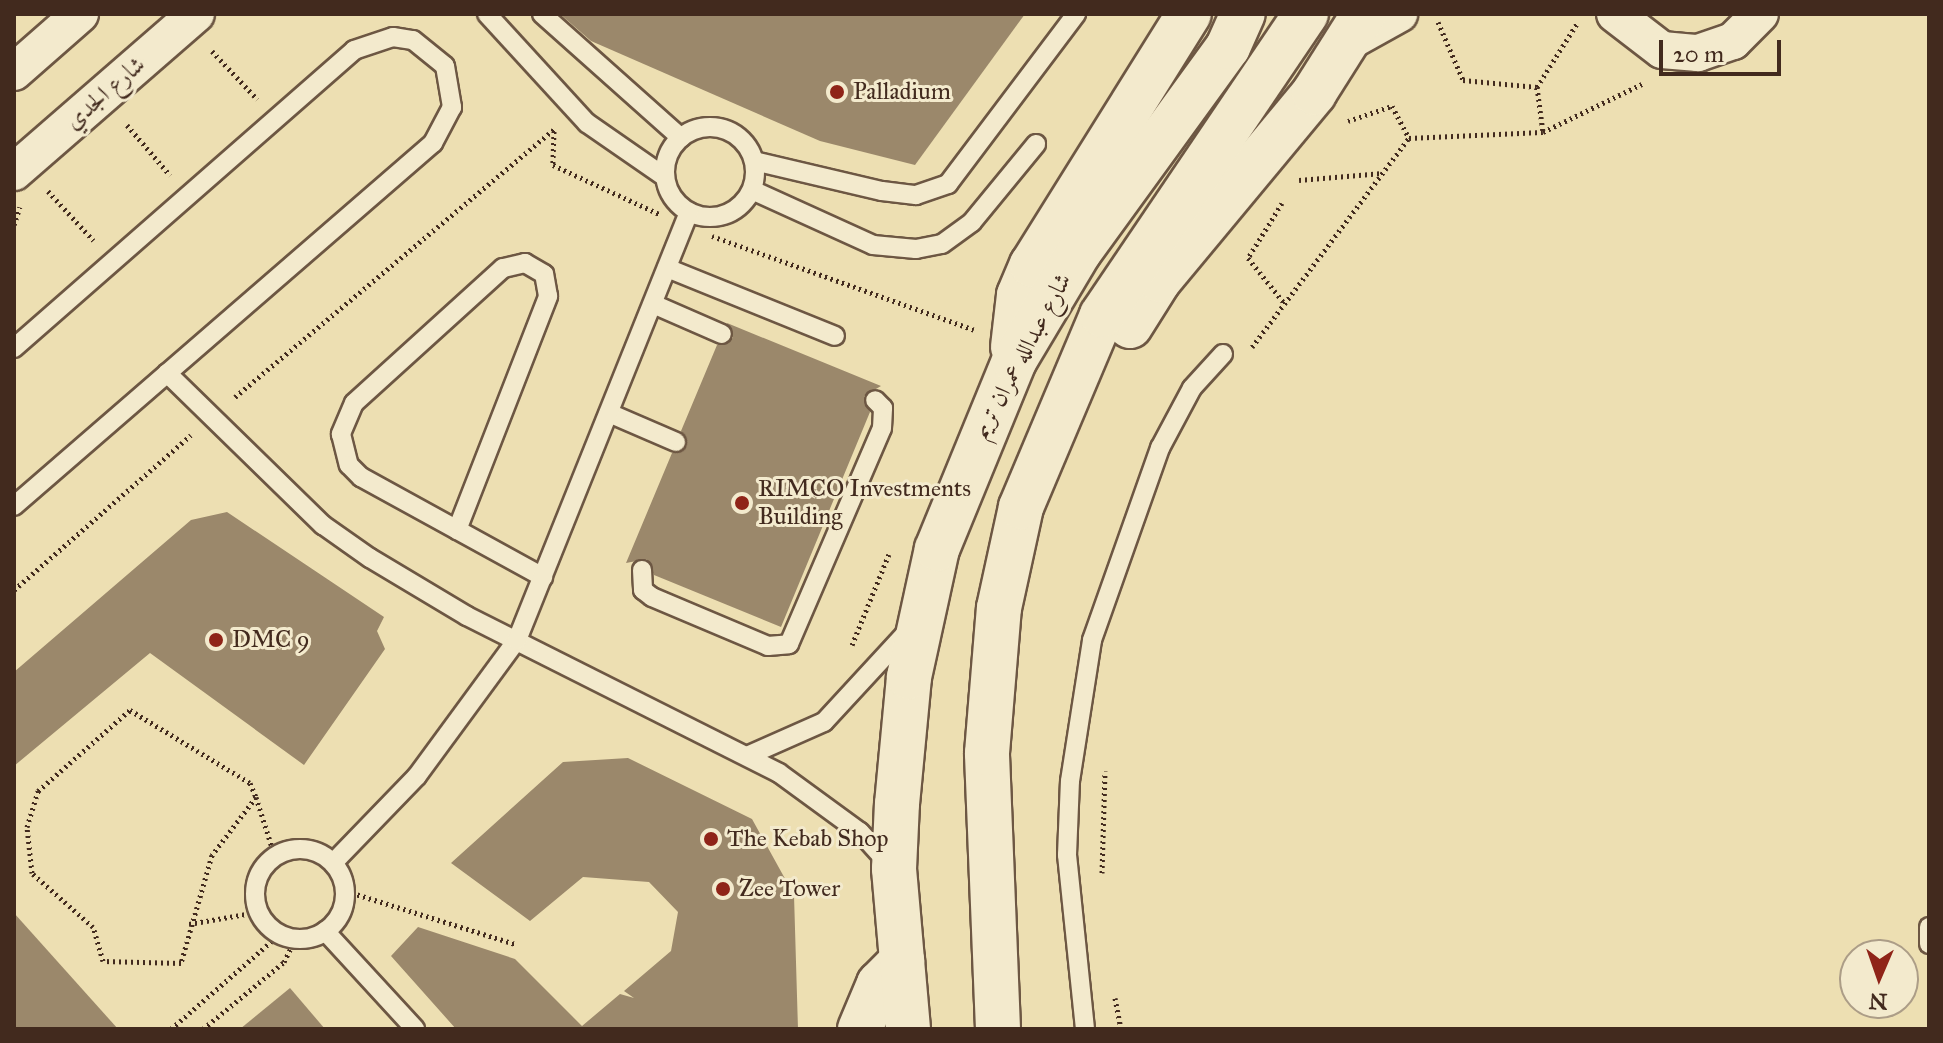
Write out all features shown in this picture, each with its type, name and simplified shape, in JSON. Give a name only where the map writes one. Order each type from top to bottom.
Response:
[{"type":"main road","points":[[1014,361],[1012,327],[1032,265],[1189,14]]},
{"type":"main road","name":"شارع عبدالله عمران تريم","points":[[908,1029],[894,869],[901,741],[922,615],[958,485],[1014,361],[1079,252],[1228,47],[1243,14]]},
{"type":"main road","points":[[998,1029],[987,753],[999,608],[1021,507],[1102,315],[1306,14]]},
{"type":"main road","points":[[1021,507],[1059,471],[1110,361],[1159,280],[1276,145],[1358,27]]},
{"type":"main road","points":[[860,1029],[879,984],[902,961]]},
{"type":"street","points":[[14,72],[80,14]]},
{"type":"street","points":[[1358,27],[1399,14]]},
{"type":"street","points":[[1615,14],[1662,50],[1698,53],[1733,41],[1760,14]]},
{"type":"street","name":"شارع الجدي","points":[[27,177],[199,28]]},
{"type":"lane","points":[[487,14],[587,123],[665,177],[689,212],[719,217],[752,190],[754,161]]},
{"type":"lane","points":[[542,14],[681,138]]},
{"type":"lane","points":[[665,177],[681,138],[697,129],[732,133],[754,161],[882,191],[916,195],[948,184],[1076,14]]},
{"type":"lane","points":[[14,348],[276,119],[372,40],[413,40],[445,66],[452,86],[449,117],[433,143],[14,506]]},
{"type":"lane","points":[[752,190],[873,245],[916,249],[942,244],[972,222],[1036,144]]},
{"type":"lane","points":[[333,863],[417,776],[517,640],[689,212]]},
{"type":"lane","points":[[457,530],[548,296],[544,274],[525,263],[503,268],[345,417],[342,450],[361,477],[457,530],[543,577]]},
{"type":"lane","points":[[667,268],[835,336]]},
{"type":"lane","points":[[653,304],[722,334]]},
{"type":"lane","points":[[1085,1029],[1067,855],[1089,653],[1110,575],[1160,448],[1192,388],[1223,354]]},
{"type":"lane","points":[[167,373],[208,420],[323,525],[418,588],[747,756],[821,800],[894,869]]},
{"type":"lane","points":[[642,570],[643,590],[652,597],[768,646],[789,644],[882,428],[883,408],[875,400]]},
{"type":"lane","points":[[609,413],[676,442]]},
{"type":"lane","points":[[747,756],[824,722],[922,615]]},
{"type":"lane","points":[[305,850],[333,863],[345,891],[343,907],[325,931],[288,937],[258,912],[256,881],[275,857],[305,850]]},
{"type":"lane","points":[[1929,927],[1929,944]]},
{"type":"lane","points":[[325,931],[415,1029]]},
{"type":"path","points":[[1434,14],[1463,80],[1537,87]]},
{"type":"path","points":[[1543,132],[1537,87],[1583,14]]},
{"type":"path","points":[[199,28],[276,119]]},
{"type":"path","points":[[1409,138],[1543,132],[1643,84],[1662,50]]},
{"type":"path","points":[[1276,145],[1392,106],[1409,138]]},
{"type":"path","points":[[118,116],[188,195]]},
{"type":"path","points":[[14,590],[208,420],[554,129]]},
{"type":"path","points":[[1245,356],[1409,138]]},
{"type":"path","points":[[1285,304],[1248,258],[1297,180],[1383,173]]},
{"type":"path","points":[[27,177],[112,262]]},
{"type":"path","points":[[256,797],[212,855],[189,924],[181,963],[103,961],[93,927],[32,873],[29,807],[38,791],[130,710],[250,783],[256,797],[275,857]]},
{"type":"path","points":[[1103,892],[1106,759]]},
{"type":"path","points":[[345,891],[515,944]]},
{"type":"path","points":[[189,924],[258,912]]},
{"type":"path","points":[[171,1029],[288,937]]},
{"type":"path","points":[[203,1029],[284,962],[288,937]]},
{"type":"path","points":[[1112,980],[1121,1029]]},
{"type":"building","name":"Palladium","points":[[560,14],[1025,14],[915,165],[820,141],[591,41]]},
{"type":"building","name":"RIMCO Investments Building","points":[[727,323],[881,386],[864,396],[870,412],[781,627],[654,575],[647,559],[626,563],[672,453],[687,446],[681,431],[717,345],[733,338]]},
{"type":"building","name":"DMC 9","points":[[227,512],[384,617],[377,631],[385,649],[304,765],[150,653],[14,766],[14,672],[191,520]]},
{"type":"building","name":"Zee Tower","points":[[628,758],[752,819],[794,895],[798,1029],[456,1029],[391,956],[418,927],[515,959],[582,1026],[620,994],[634,998],[624,991],[671,951],[678,912],[649,882],[583,877],[530,921],[451,863],[563,762]]},
{"type":"building","points":[[14,913],[118,1029],[14,1029]]},
{"type":"building","points":[[290,988],[325,1029],[240,1029]]},
{"type":"place","name":"Palladium","points":[[837,92]]},
{"type":"place","name":"RIMCO Investments Building","points":[[742,503]]},
{"type":"place","name":"DMC 9","points":[[216,640]]},
{"type":"place","name":"The Kebab Shop","points":[[711,839]]},
{"type":"place","name":"Zee Tower","points":[[723,889]]}]
